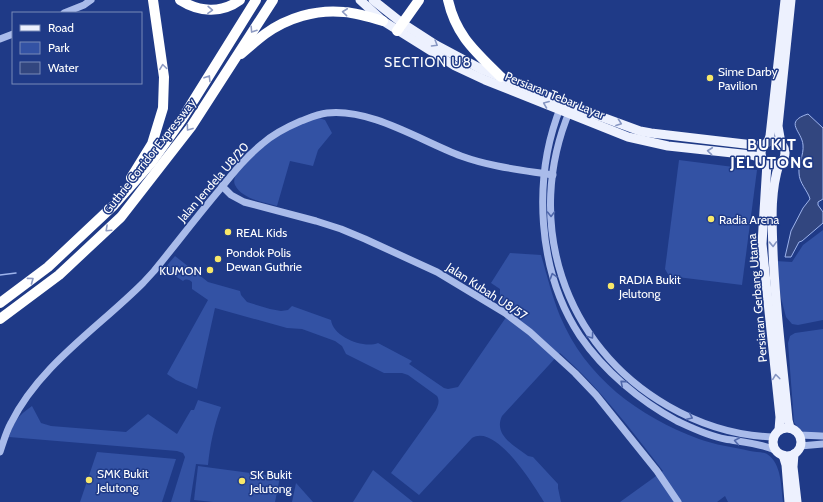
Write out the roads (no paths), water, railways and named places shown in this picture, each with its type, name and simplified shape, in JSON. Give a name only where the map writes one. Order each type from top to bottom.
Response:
[{"type":"highway","points":[[114,205],[152,144],[163,108],[164,77],[153,0]]},
{"type":"highway","points":[[180,0],[206,10],[218,10],[232,6],[240,0]]},
{"type":"highway","name":"Guthrie Corridor Expressway","points":[[0,303],[48,268],[114,205],[151,163],[182,119],[256,0]]},
{"type":"highway","name":"Guthrie Corridor Expressway","points":[[0,319],[59,275],[121,217],[191,127],[273,0]]},
{"type":"highway","points":[[400,27],[418,0]]},
{"type":"highway","points":[[448,0],[455,24],[463,37],[475,52],[501,77]]},
{"type":"highway","points":[[234,60],[265,34],[285,22],[306,14],[324,11],[344,12],[383,21]]},
{"type":"main road","name":"Persiaran Tebar Layar","points":[[360,0],[383,21],[400,27],[481,69],[628,137],[640,141],[668,146],[751,155],[765,161]]},
{"type":"main road","name":"Persiaran Tebar Layar","points":[[374,0],[400,27],[455,66],[485,80],[561,106]]},
{"type":"main road","name":"Persiaran Gerbang Utama","points":[[785,0],[770,136],[761,150],[765,161],[762,244],[780,417],[773,445],[779,452],[786,465],[789,502]]},
{"type":"main road","name":"Persiaran Gerbang Utama","points":[[790,428],[775,286],[772,203],[776,174],[785,153],[785,149],[781,143],[778,126],[791,0]]},
{"type":"main road","name":"Persiaran Tebar Layar","points":[[570,110],[651,133],[765,144]]},
{"type":"main road","points":[[765,144],[774,140],[781,143]]},
{"type":"main road","points":[[765,161],[774,165],[779,164]]},
{"type":"main road","points":[[777,433],[786,428],[790,428],[796,432],[800,438],[800,446],[794,454],[793,467],[797,502]]},
{"type":"main road","points":[[779,452],[788,456],[794,454]]},
{"type":"street","points":[[66,12],[84,5],[91,0]]},
{"type":"street","points":[[0,40],[12,34]]},
{"type":"street","points":[[561,106],[548,151],[544,174],[542,217],[544,239],[558,293],[580,336],[592,352],[609,370],[653,406],[677,421],[712,436],[765,446],[779,452]]},
{"type":"street","points":[[570,110],[558,150],[553,175],[551,220],[558,266],[566,290],[588,332],[614,364],[635,383],[655,398],[683,414],[718,428],[748,434],[777,433]]},
{"type":"street","name":"Jalan Jendela U8/20","points":[[0,452],[11,423],[18,410],[43,376],[143,283],[234,172],[255,149],[278,132],[311,117],[327,113],[361,116],[385,123],[461,156],[498,166],[553,175]]},
{"type":"street","name":"Jalan Kubah U8/57","points":[[222,186],[231,195],[244,202],[341,229],[400,254],[466,288],[505,313],[530,332],[575,373],[596,395],[657,471],[678,502]]},
{"type":"street","points":[[799,435],[823,436]]},
{"type":"street","points":[[800,446],[823,444]]},
{"type":"water","points":[[808,114],[823,128],[823,199],[818,202],[818,205],[823,212],[823,223],[799,242],[791,257],[785,257],[791,231],[803,208],[810,199],[799,177],[799,166],[803,152],[803,145],[795,124],[797,120]]},
{"type":"waterway","points":[[0,275],[16,273]]},
{"type":"place","name":"Sime Darby Pavilion","points":[[710,78]]},
{"type":"place","name":"Radia Arena","points":[[711,219]]},
{"type":"place","name":"REAL Kids","points":[[228,232]]},
{"type":"place","name":"Pondok Polis Dewan Guthrie","points":[[218,259]]},
{"type":"place","name":"KUMON","points":[[210,270]]},
{"type":"place","name":"RADIA Bukit Jelutong","points":[[611,286]]},
{"type":"place","name":"SMK Bukit Jelutong","points":[[89,480]]},
{"type":"place","name":"SK Bukit Jelutong","points":[[242,481]]},
{"type":"district","name":"SECTION U8","points":[[428,62]]},
{"type":"district","name":"BUKIT JELUTONG","points":[[772,153]]}]
